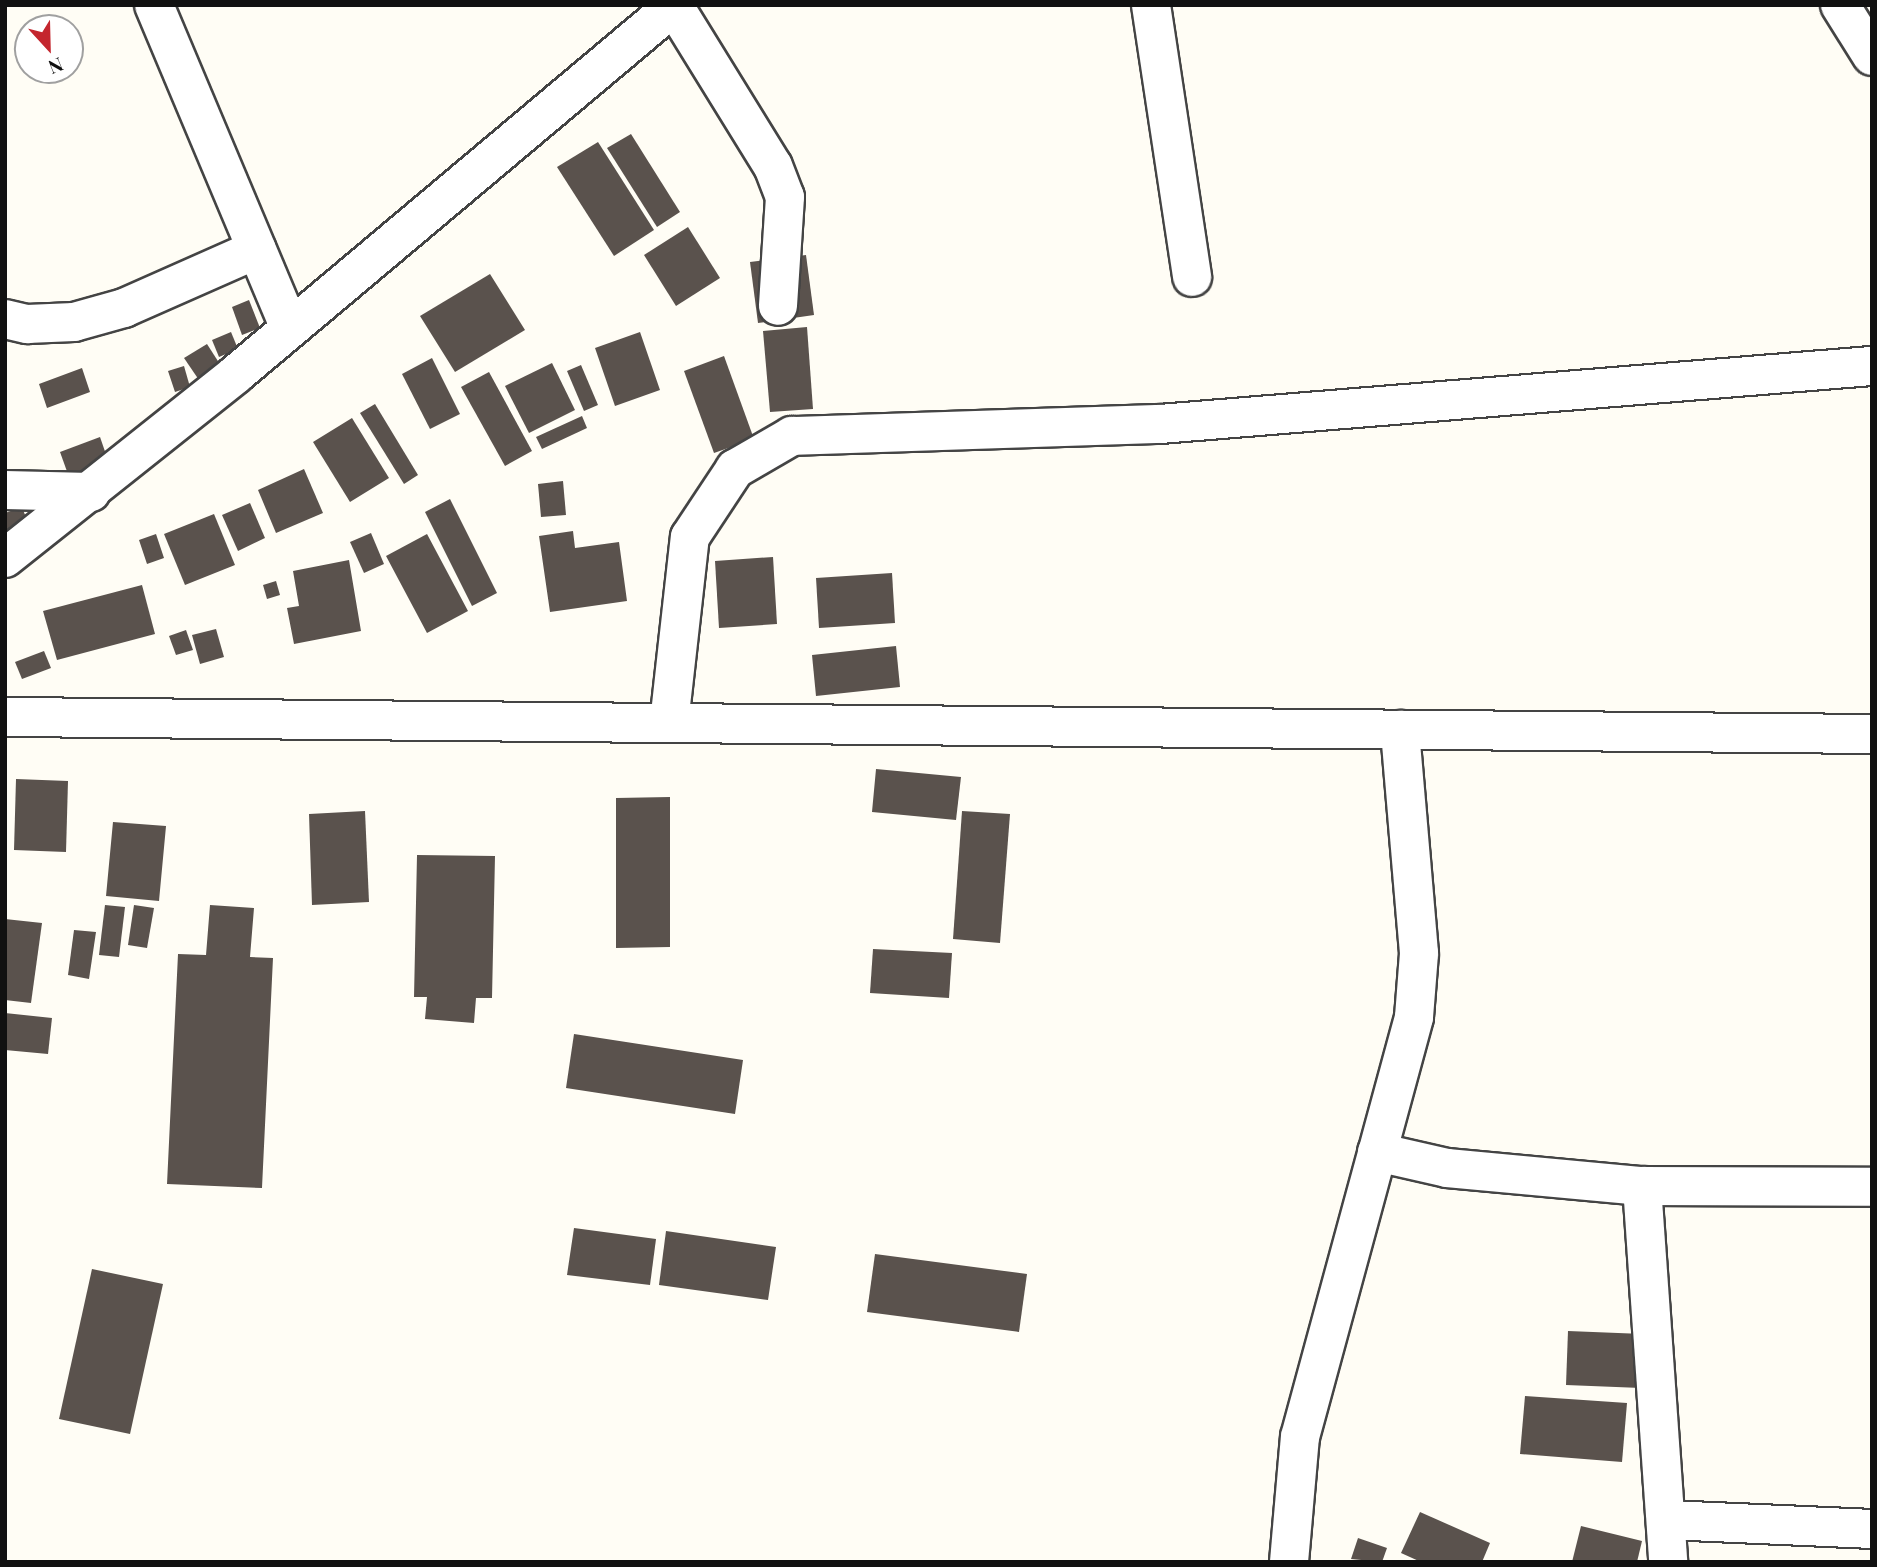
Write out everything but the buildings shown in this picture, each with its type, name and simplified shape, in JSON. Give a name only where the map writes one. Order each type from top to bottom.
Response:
[{"type":"street","points":[[155,5],[290,328]]},
{"type":"street","points":[[1151,5],[1192,277]]},
{"type":"street","points":[[1840,5],[1872,56]]},
{"type":"street","points":[[5,558],[91,492],[675,6],[773,166],[785,197],[778,306]]},
{"type":"street","points":[[5,319],[27,324],[74,322],[124,307],[257,249]]},
{"type":"street","points":[[668,723],[690,537],[735,469],[792,436],[1160,424],[1872,366]]},
{"type":"street","points":[[5,490],[91,492]]},
{"type":"street","points":[[5,717],[1872,734]]},
{"type":"street","points":[[1289,1562],[1300,1437],[1414,1017],[1419,953],[1400,730]]},
{"type":"street","points":[[1377,1152],[1447,1168],[1642,1186],[1872,1187]]},
{"type":"street","points":[[1642,1186],[1668,1562]]},
{"type":"street","points":[[1667,1520],[1872,1530]]}]
